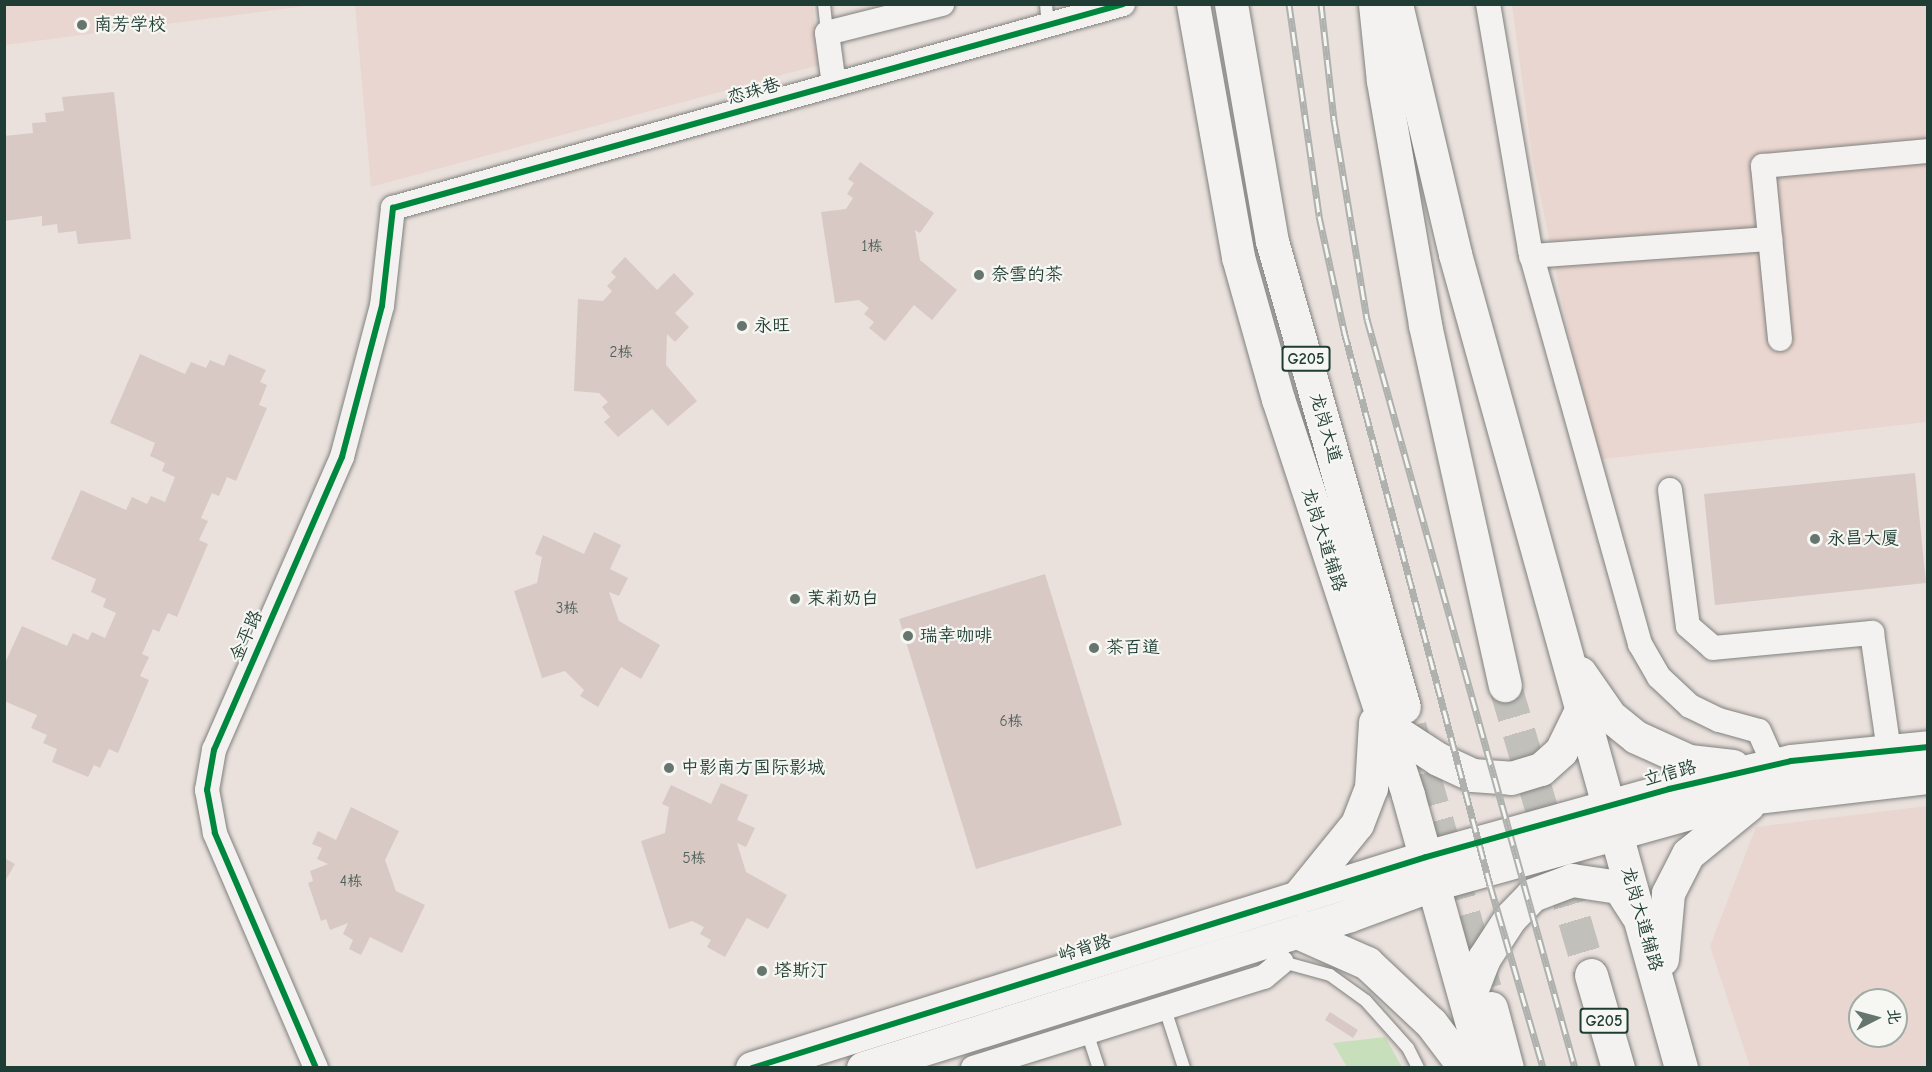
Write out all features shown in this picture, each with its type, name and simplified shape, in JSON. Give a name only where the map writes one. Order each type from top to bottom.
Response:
[{"type":"main road","name":"龙岗大道辅路","points":[[1193,4],[1238,257],[1386,708],[1428,871],[1479,1004],[1484,1068]]},
{"type":"main road","name":"龙岗大道","points":[[1231,4],[1272,241],[1386,708]]},
{"type":"main road","points":[[1376,4],[1383,81],[1425,326],[1505,685]]},
{"type":"main road","name":"龙岗大道辅路","points":[[1396,4],[1455,254],[1612,821],[1646,928],[1681,1068]]},
{"type":"main road","points":[[1558,628],[1585,683],[1610,716],[1636,737],[1689,761],[1764,776],[1928,777]]},
{"type":"main road","points":[[1295,899],[1357,824],[1371,788],[1376,741],[1386,708],[1438,759],[1472,775],[1511,778],[1541,769],[1561,751],[1581,710]]},
{"type":"main road","points":[[862,1033],[868,1067],[1297,932],[1428,871],[1612,821],[1764,776],[1889,751],[1928,747]]},
{"type":"main road","points":[[1663,997],[1661,940],[1668,893],[1683,864],[1764,776]]},
{"type":"main road","name":"岭背路","points":[[752,1068],[1295,899],[1428,871]]},
{"type":"main road","points":[[1507,1068],[1479,1004],[1484,958],[1510,918],[1533,895],[1572,880],[1619,887],[1646,928]]},
{"type":"main road","points":[[1297,932],[1367,963],[1431,1023],[1465,1068]]},
{"type":"main road","name":"G205","points":[[1591,975],[1617,1068]]},
{"type":"street","points":[[834,86],[827,33],[896,10],[942,4]]},
{"type":"street","name":"恋珠巷","points":[[393,208],[834,86],[1047,15],[1123,4]]},
{"type":"street","points":[[1488,4],[1531,256],[1640,644],[1659,677],[1690,706],[1719,720],[1759,731],[1764,776]]},
{"type":"street","points":[[1780,339],[1763,166],[1928,151]]},
{"type":"street","name":"金平路","points":[[316,1068],[215,833],[207,790],[225,723],[342,457],[382,306],[393,208]]},
{"type":"street","points":[[1531,256],[1770,239]]},
{"type":"street","points":[[1670,490],[1688,626],[1713,648],[1872,633],[1889,751]]},
{"type":"street","points":[[973,1068],[1025,1060],[1088,1032],[1264,978],[1282,962]]},
{"type":"lane","points":[[824,4],[827,33]]},
{"type":"lane","points":[[1242,949],[1330,975],[1366,1001],[1408,1048],[1418,1068]]},
{"type":"lane","points":[[1165,1008],[1184,1068]]},
{"type":"lane","points":[[1088,1032],[1100,1068]]},
{"type":"shaded area","name":"南芳学校","points":[[5,4],[314,4],[314,5],[5,45]]},
{"type":"shaded area","points":[[355,5],[813,5],[819,65],[371,187]]},
{"type":"shaded area","points":[[1512,5],[1927,5],[1927,422],[1595,460],[1533,161]]},
{"type":"shaded area","points":[[1927,806],[1927,1067],[1750,1067],[1710,946],[1756,827]]},
{"type":"green space","points":[[1385,1037],[1402,1067],[1347,1067],[1333,1043]]},
{"type":"building","points":[[114,92],[131,239],[78,244],[76,231],[58,233],[57,224],[42,226],[42,216],[4,221],[4,136],[33,133],[32,123],[46,122],[45,113],[64,111],[62,97]]},
{"type":"building","points":[[860,162],[934,213],[920,233],[915,230],[920,260],[957,290],[932,320],[914,305],[885,341],[869,328],[874,322],[864,314],[869,308],[859,300],[835,303],[821,212],[846,209],[853,198],[847,194],[854,183],[848,179]]},
{"type":"building","points":[[625,257],[657,290],[674,273],[694,294],[675,313],[689,327],[675,342],[667,334],[666,365],[697,401],[668,426],[652,409],[618,437],[604,422],[610,417],[602,407],[608,402],[599,393],[574,391],[578,299],[603,301],[612,291],[607,286],[616,277],[611,272]]},
{"type":"building","points":[[140,354],[185,374],[191,362],[206,368],[210,360],[224,366],[229,354],[266,370],[260,382],[267,385],[259,405],[267,408],[236,481],[227,477],[219,496],[212,493],[201,518],[208,521],[199,540],[208,544],[177,617],[168,613],[159,632],[153,629],[142,654],[149,657],[140,676],[149,680],[118,753],[109,749],[100,768],[94,765],[88,777],[52,762],[57,749],[43,743],[47,735],[31,728],[37,715],[4,701],[4,665],[22,626],[67,646],[73,633],[88,640],[92,632],[105,638],[116,613],[103,607],[106,599],[91,592],[96,579],[51,559],[81,490],[126,510],[132,497],[147,504],[151,496],[165,502],[175,477],[162,471],[165,463],[150,456],[155,443],[110,423]]},
{"type":"building","name":"永昌大厦","points":[[1915,473],[1926,583],[1715,605],[1704,494]]},
{"type":"building","points":[[594,532],[621,545],[610,569],[628,578],[619,596],[609,592],[619,621],[660,645],[641,679],[621,667],[598,707],[580,696],[584,690],[565,671],[542,678],[514,591],[537,583],[542,557],[535,554],[543,535],[584,554]]},
{"type":"building","points":[[1045,574],[1122,825],[976,869],[899,619]]},
{"type":"building","points":[[721,783],[748,795],[737,820],[755,828],[746,847],[737,843],[746,872],[787,895],[768,929],[747,918],[725,957],[707,947],[711,940],[700,934],[704,927],[692,921],[669,929],[641,841],[665,833],[669,807],[662,804],[671,785],[711,804]]},
{"type":"building","points":[[351,807],[399,831],[385,860],[396,891],[425,905],[402,953],[370,937],[361,955],[349,949],[353,940],[343,934],[348,923],[330,930],[326,919],[321,921],[308,883],[313,881],[310,871],[328,864],[317,859],[322,848],[312,844],[318,831],[336,840]]},
{"type":"building","points":[[4,858],[15,864],[4,883]]},
{"type":"building","points":[[1330,1012],[1358,1030],[1353,1038],[1325,1020]]},
{"type":"tunnel","points":[[1505,685],[1591,975]]},
{"type":"tunnel","points":[[1410,726],[1485,988]]},
{"type":"railway","points":[[1289,4],[1319,216],[1344,331],[1490,885],[1543,1068]]},
{"type":"railway","points":[[1321,4],[1334,120],[1367,319],[1575,1068]]},
{"type":"cycle path","points":[[316,1068],[215,833],[207,790],[214,750],[342,457],[382,306],[393,208],[1123,4]]},
{"type":"cycle path","name":"立信路","points":[[752,1068],[1426,857],[1669,789],[1791,761],[1928,747]]},
{"type":"place","name":"南芳学校","points":[[82,25]]},
{"type":"place","name":"奈雪的茶","points":[[979,275]]},
{"type":"place","name":"永旺","points":[[742,326]]},
{"type":"place","name":"永昌大厦","points":[[1815,539]]},
{"type":"place","name":"茉莉奶白","points":[[795,599]]},
{"type":"place","name":"瑞幸咖啡","points":[[908,636]]},
{"type":"place","name":"茶百道","points":[[1094,648]]},
{"type":"place","name":"中影南方国际影城","points":[[669,768]]},
{"type":"place","name":"塔斯汀","points":[[762,971]]}]
